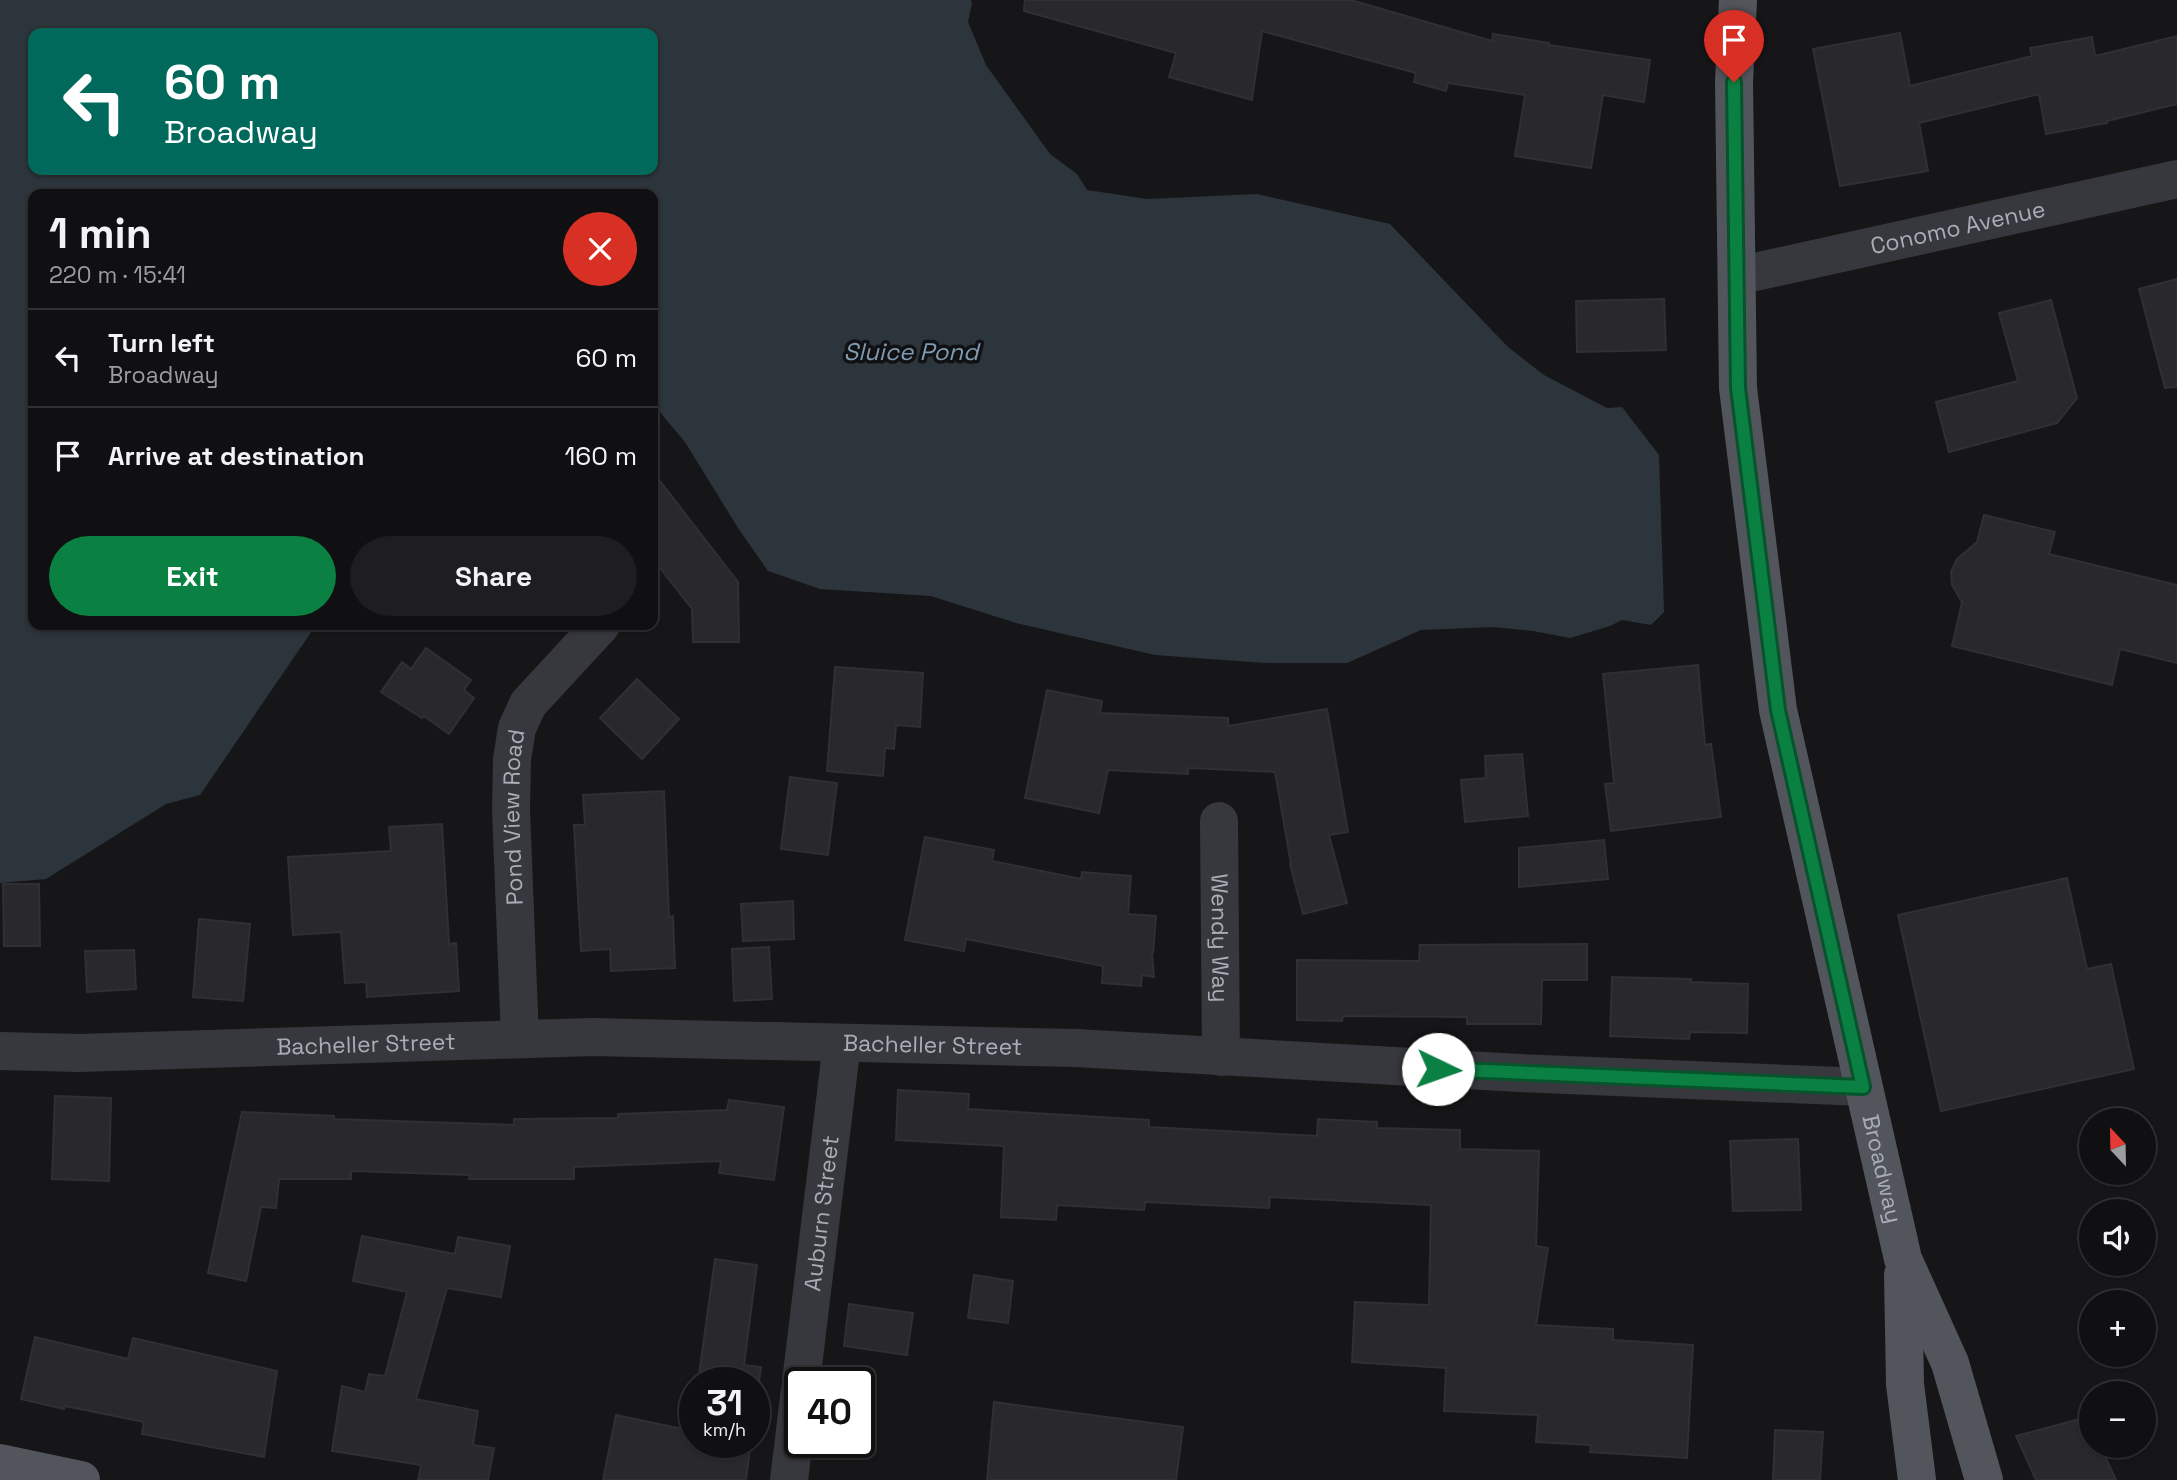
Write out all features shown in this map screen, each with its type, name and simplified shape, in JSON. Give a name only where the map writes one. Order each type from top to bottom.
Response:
[{"type":"main road","name":"Broadway","points":[[1738,0],[1734,82],[1738,388],[1778,710],[1903,1259],[1950,1363],[1984,1480]]},
{"type":"main road","name":"Broadway","points":[[1903,1259],[1905,1384],[1917,1480]]},
{"type":"main road","name":"Broadway","points":[[1905,1384],[1935,1480]]},
{"type":"main road","points":[[0,1463],[80,1480]]},
{"type":"street","name":"Conomo Avenue","points":[[1737,276],[2177,179]]},
{"type":"street","name":"Pond View Road","points":[[520,1039],[511,810],[512,760],[517,728],[528,704],[596,630]]},
{"type":"street","name":"Wendy Way","points":[[1219,821],[1221,1057]]},
{"type":"street","name":"Bacheller Street","points":[[0,1051],[79,1053],[592,1037],[1076,1048],[1533,1074],[1863,1087]]},
{"type":"street","name":"Auburn Street","points":[[803,1367],[842,1043]]},
{"type":"street","points":[[789,1480],[792,1458]]},
{"type":"water","name":"Sluice Pond","points":[[0,0],[971,0],[968,22],[986,65],[1050,154],[1077,174],[1087,190],[1147,199],[1257,194],[1390,224],[1508,347],[1544,375],[1607,408],[1622,407],[1659,455],[1664,612],[1651,625],[1622,620],[1570,638],[1493,627],[1421,630],[1347,663],[1265,663],[1155,655],[1016,623],[931,596],[820,589],[768,571],[685,442],[658,410],[658,189],[28,189],[28,630],[313,630],[200,795],[166,804],[46,879],[0,883]]},
{"type":"building","points":[[1025,0],[1351,0],[1492,41],[1493,34],[1650,60],[1644,102],[1603,95],[1591,168],[1515,156],[1525,95],[1448,83],[1446,91],[1414,82],[1416,73],[1262,31],[1252,100],[1169,77],[1176,53],[1024,11]]},
{"type":"building","points":[[1900,33],[1910,86],[2032,56],[2030,48],[2092,37],[2095,56],[2177,36],[2177,104],[2107,123],[2046,134],[2039,94],[1919,123],[1928,171],[1840,186],[1813,49]]},
{"type":"building","points":[[2177,279],[2177,387],[2165,388],[2139,289]]},
{"type":"building","points":[[1664,299],[1666,350],[1577,352],[1576,301]]},
{"type":"building","points":[[2051,300],[2077,398],[2057,423],[1949,452],[1936,402],[2018,381],[1999,313]]},
{"type":"building","points":[[658,478],[738,582],[739,642],[693,642],[692,609],[658,565]]},
{"type":"building","points":[[1984,515],[2055,532],[2049,554],[2177,585],[2177,663],[2120,649],[2112,685],[1952,646],[1962,602],[1952,585],[1951,572],[1957,559],[1977,542]]},
{"type":"building","points":[[426,648],[471,680],[464,690],[474,698],[449,734],[424,716],[422,718],[381,692],[402,662],[411,669]]},
{"type":"building","points":[[1698,665],[1705,745],[1711,744],[1721,817],[1611,831],[1605,784],[1614,783],[1603,674]]},
{"type":"building","points":[[835,667],[923,673],[920,727],[896,725],[894,749],[885,748],[883,776],[827,771]]},
{"type":"building","points":[[637,679],[679,719],[642,759],[600,718]]},
{"type":"building","points":[[1047,690],[1102,701],[1100,713],[1228,718],[1228,726],[1327,709],[1348,832],[1329,835],[1347,903],[1303,914],[1290,864],[1275,772],[1188,768],[1188,774],[1108,770],[1099,813],[1025,798]]},
{"type":"building","points":[[1522,754],[1528,816],[1465,822],[1461,780],[1486,778],[1485,756]]},
{"type":"building","points":[[790,777],[837,783],[828,855],[781,849]]},
{"type":"building","points":[[664,791],[669,917],[673,916],[675,968],[611,971],[610,949],[581,951],[574,825],[585,825],[583,795]]},
{"type":"building","points":[[442,824],[449,944],[456,943],[459,991],[367,997],[366,982],[345,983],[341,932],[293,935],[288,857],[391,851],[389,827]]},
{"type":"building","points":[[925,837],[994,850],[992,861],[1081,879],[1082,872],[1131,876],[1128,914],[1156,916],[1152,954],[1154,977],[1142,975],[1141,986],[1102,983],[1103,966],[966,939],[964,951],[905,940]]},
{"type":"building","points":[[1604,840],[1608,879],[1519,887],[1519,848]]},
{"type":"building","points":[[2067,878],[2087,969],[2111,964],[2134,1069],[1941,1111],[1898,915]]},
{"type":"building","points":[[3,884],[39,884],[40,946],[4,946]]},
{"type":"building","points":[[793,901],[794,939],[743,941],[741,904]]},
{"type":"building","points":[[199,919],[250,924],[243,1001],[193,997]]},
{"type":"building","points":[[1587,944],[1587,980],[1542,980],[1541,1024],[1467,1024],[1467,1017],[1343,1016],[1342,1021],[1297,1020],[1297,960],[1419,961],[1420,945]]},
{"type":"building","points":[[769,947],[772,999],[734,1001],[732,949]]},
{"type":"building","points":[[134,950],[136,989],[87,992],[85,951]]},
{"type":"building","points":[[1612,977],[1748,984],[1747,1033],[1690,1032],[1689,1039],[1610,1036]]},
{"type":"building","points":[[898,1090],[969,1094],[968,1109],[1149,1120],[1149,1127],[1317,1136],[1318,1119],[1377,1122],[1377,1128],[1460,1130],[1460,1149],[1539,1151],[1536,1246],[1548,1248],[1536,1325],[1613,1329],[1613,1340],[1693,1345],[1687,1458],[1590,1452],[1591,1445],[1536,1442],[1538,1415],[1444,1411],[1446,1368],[1352,1362],[1355,1302],[1429,1305],[1431,1205],[1270,1197],[1269,1208],[1145,1202],[1144,1210],[1057,1205],[1056,1220],[1001,1217],[1004,1146],[896,1140]]},
{"type":"building","points":[[55,1096],[111,1098],[109,1181],[52,1179]]},
{"type":"building","points":[[729,1100],[784,1107],[774,1180],[719,1173],[721,1161],[574,1167],[574,1179],[469,1179],[470,1175],[351,1171],[351,1179],[279,1179],[276,1208],[261,1207],[246,1281],[208,1273],[242,1112],[334,1116],[334,1119],[514,1125],[514,1119],[618,1118],[618,1114],[727,1110]]},
{"type":"building","points":[[1798,1139],[1801,1210],[1733,1211],[1730,1141]]},
{"type":"building","points":[[362,1236],[455,1254],[458,1237],[510,1246],[501,1297],[447,1288],[416,1399],[478,1411],[473,1445],[494,1448],[488,1480],[418,1480],[421,1465],[332,1451],[342,1386],[365,1392],[369,1374],[385,1376],[407,1292],[353,1281]]},
{"type":"building","points":[[715,1259],[757,1265],[744,1365],[761,1367],[700,1367]]},
{"type":"building","points":[[974,1275],[1013,1281],[1008,1323],[968,1318]]},
{"type":"building","points":[[849,1304],[913,1313],[907,1355],[844,1346]]},
{"type":"building","points":[[35,1337],[128,1359],[133,1338],[277,1371],[264,1457],[142,1434],[144,1422],[21,1399]]},
{"type":"building","points":[[994,1402],[1183,1427],[1176,1480],[987,1480]]},
{"type":"building","points":[[616,1415],[679,1428],[679,1458],[749,1458],[746,1480],[603,1480]]},
{"type":"building","points":[[2079,1419],[2079,1458],[2106,1458],[2116,1480],[2036,1480],[2016,1436]]},
{"type":"building","points":[[1775,1430],[1823,1432],[1820,1480],[1773,1480]]},
{"type":"route","points":[[1438,1069],[1863,1087],[1778,710],[1738,388],[1734,82]]}]
